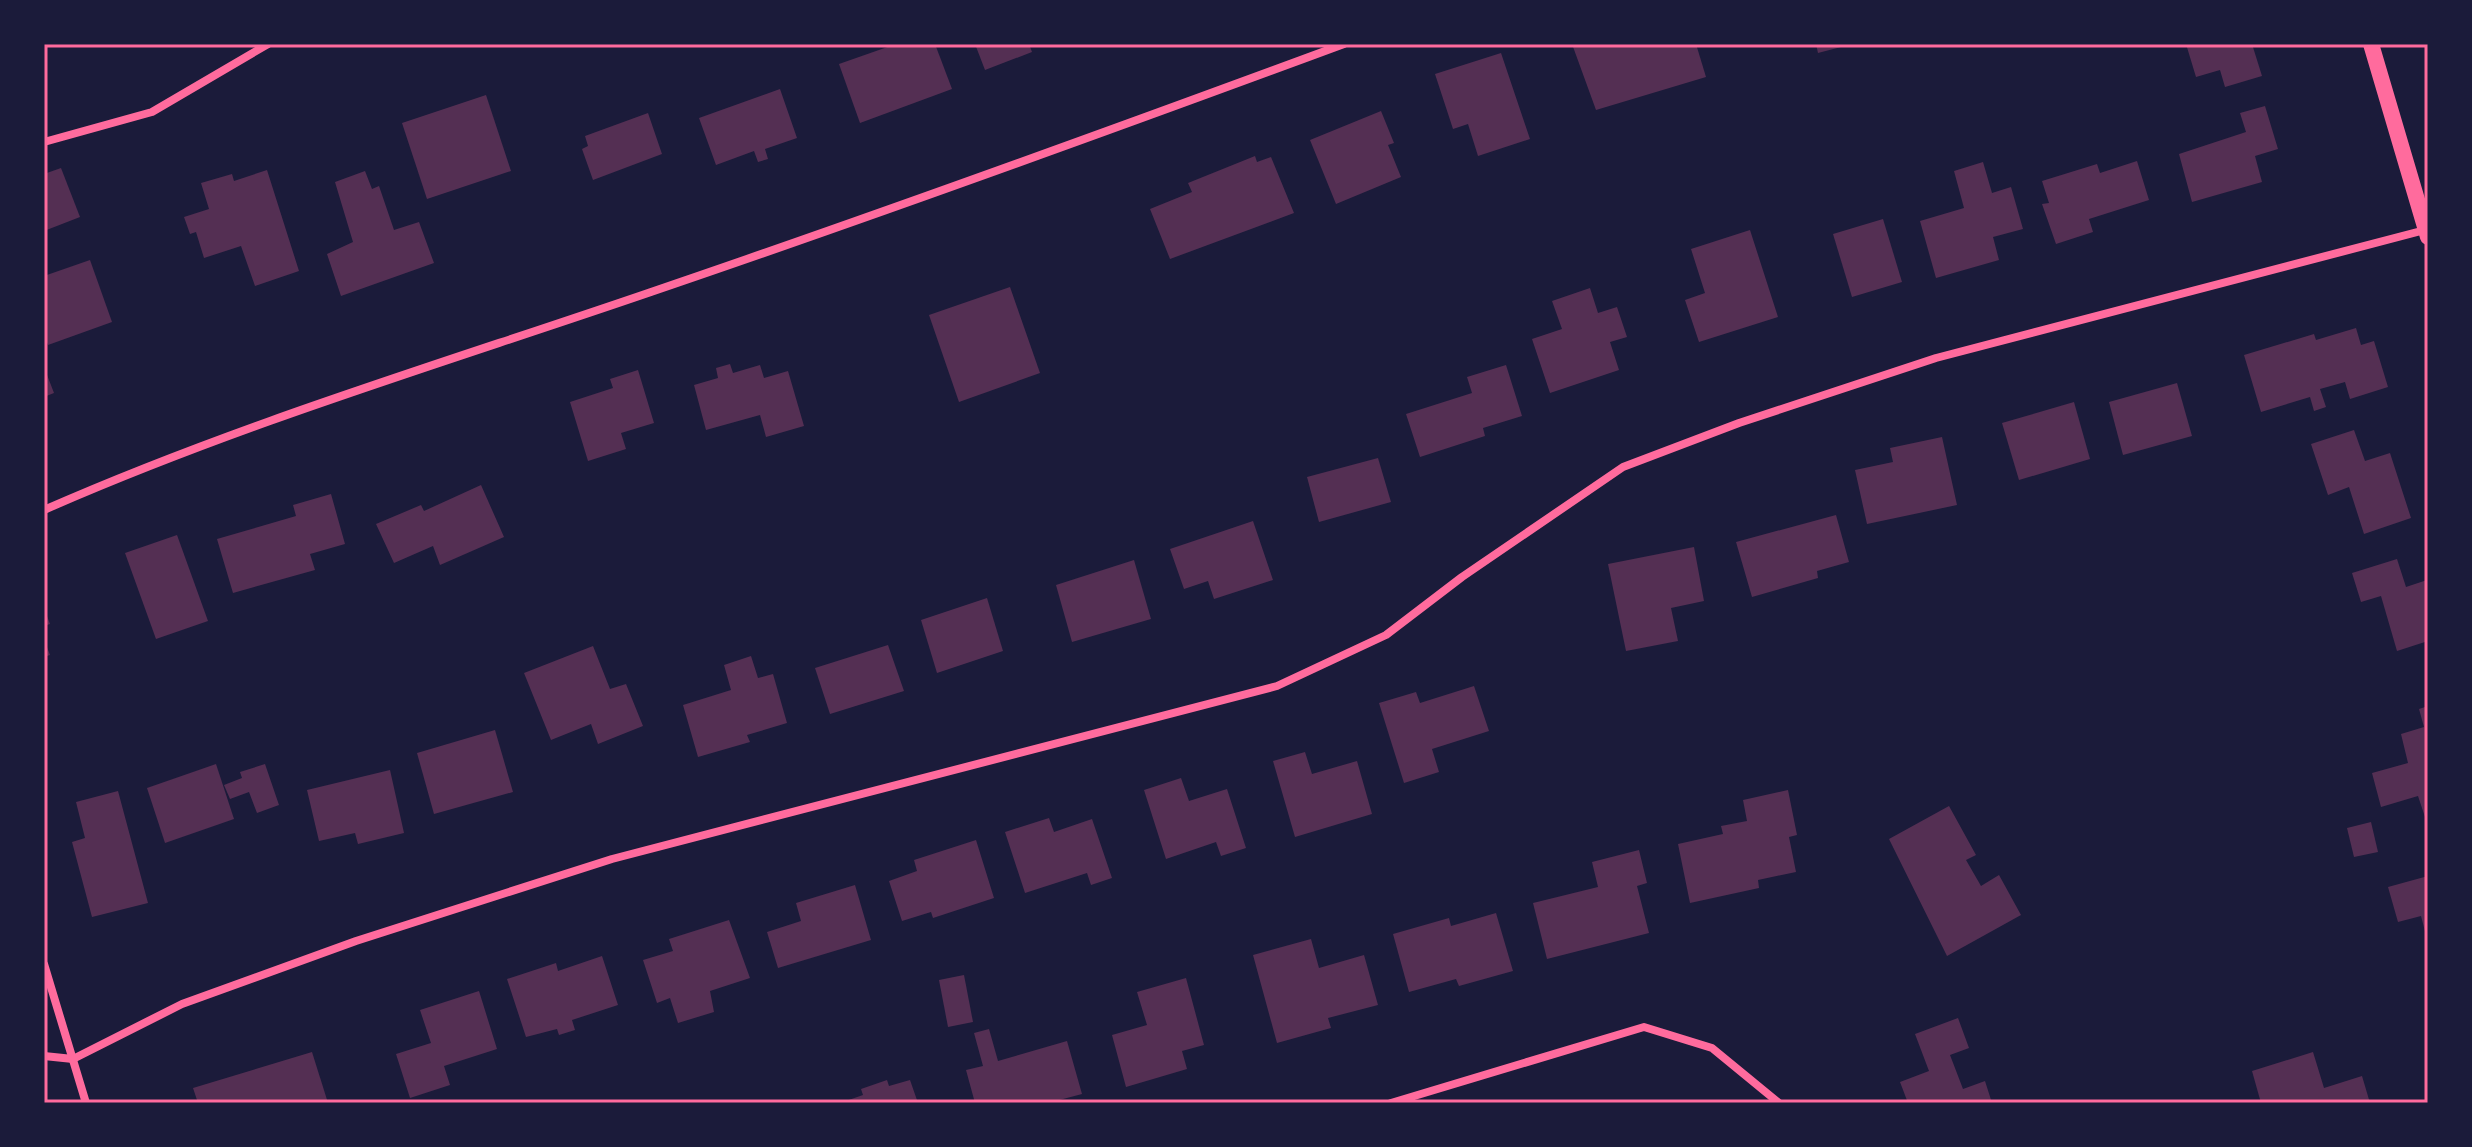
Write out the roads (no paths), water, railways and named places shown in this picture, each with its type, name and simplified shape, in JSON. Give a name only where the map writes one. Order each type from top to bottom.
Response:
[{"type":"main road","points":[[2371,44],[2427,233]]},
{"type":"street","points":[[44,142],[152,112],[268,44]]},
{"type":"street","points":[[44,510],[140,468],[372,384],[664,288],[1344,44]]},
{"type":"street","points":[[44,1056],[73,1059],[182,1004],[356,941],[612,859],[1277,686],[1386,635],[1462,577],[1623,467],[1739,423],[1936,358],[2427,233]]},
{"type":"street","points":[[44,964],[86,1103]]},
{"type":"street","points":[[1391,1103],[1644,1027],[1712,1048],[1779,1103]]}]
